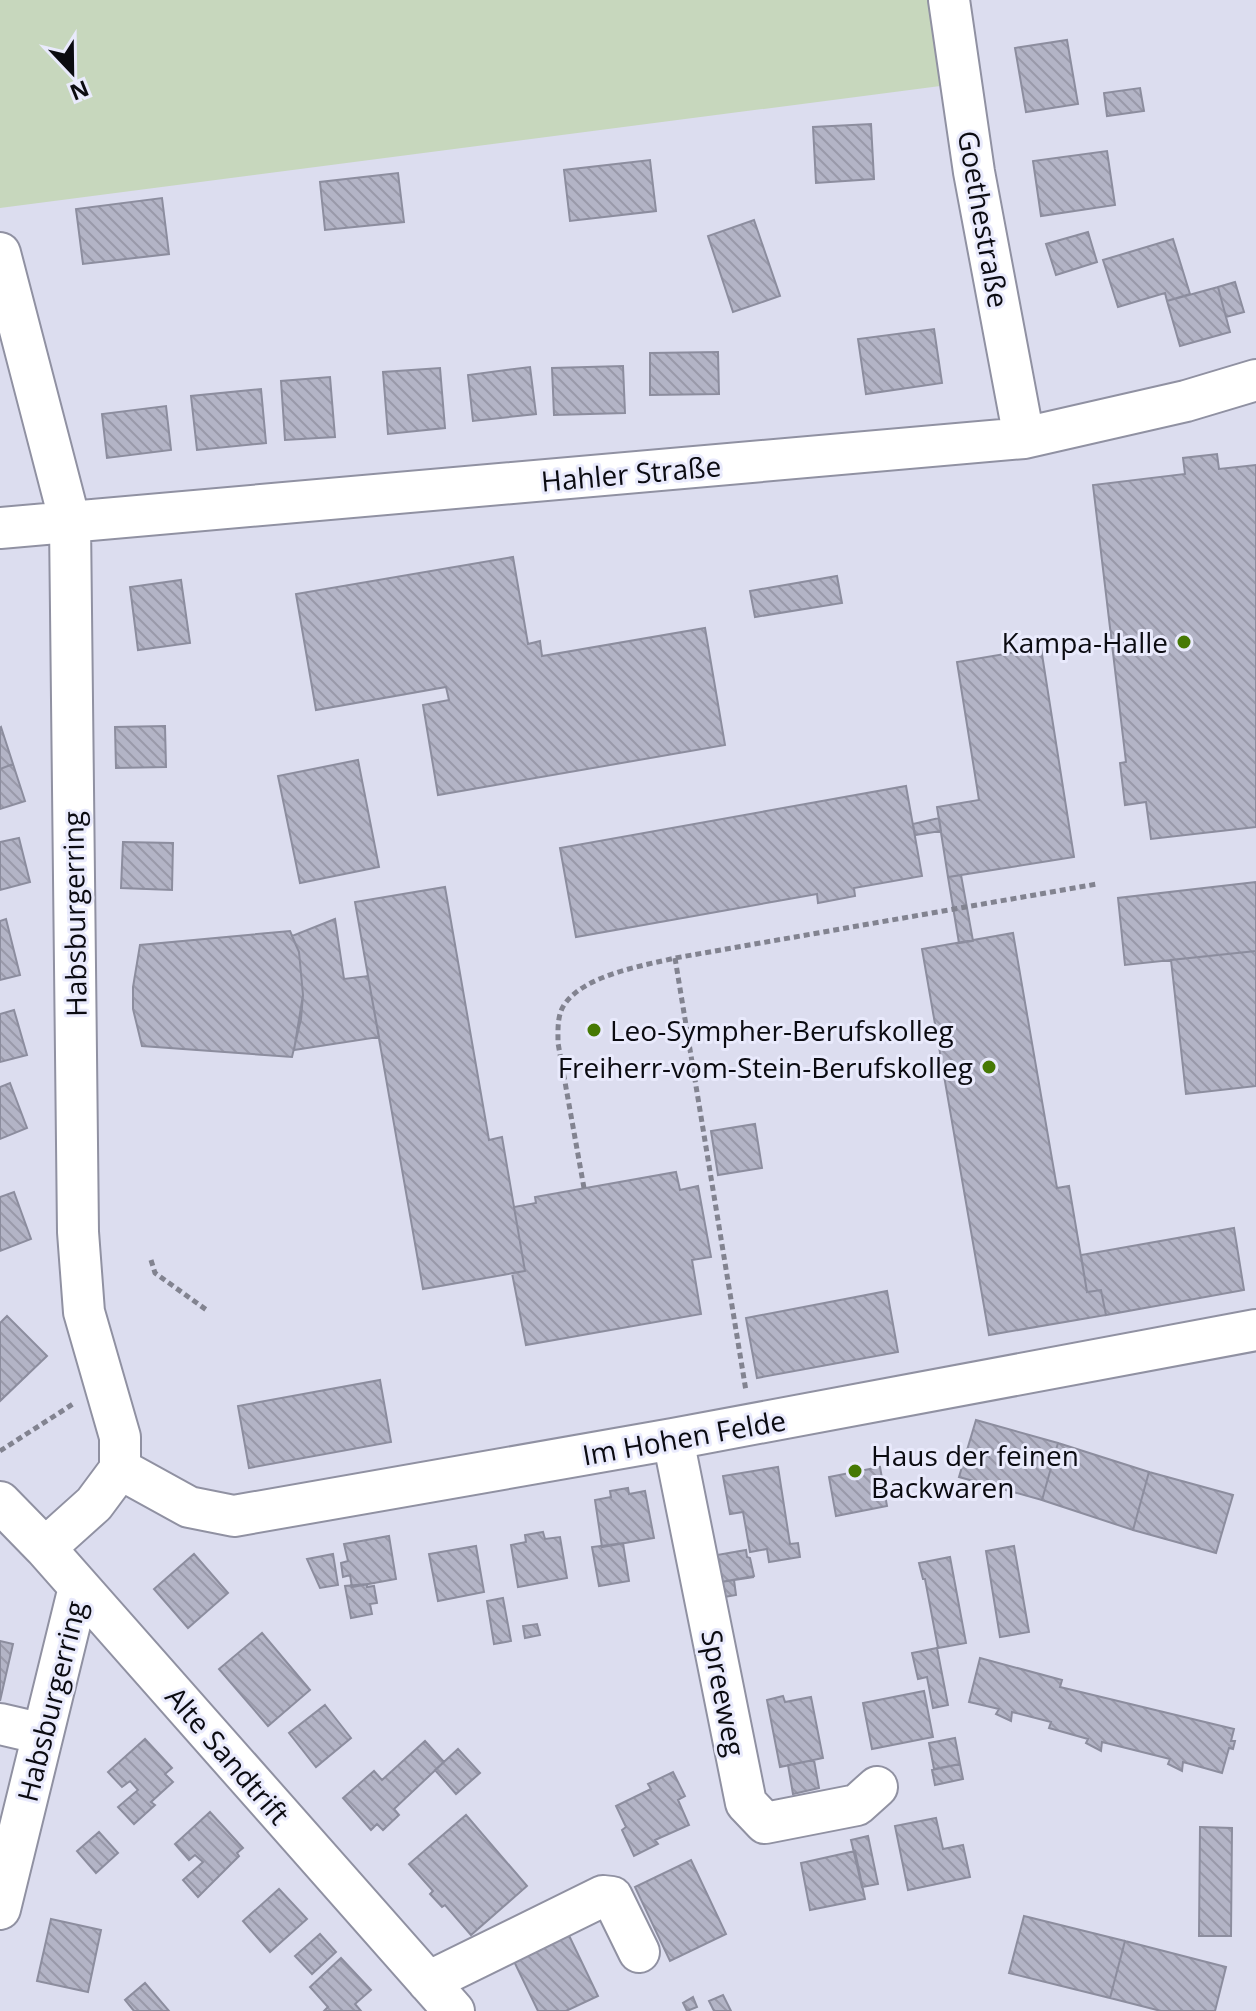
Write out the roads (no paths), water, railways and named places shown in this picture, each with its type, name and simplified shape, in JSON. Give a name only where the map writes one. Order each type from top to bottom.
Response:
[{"type":"street","name":"Goethestraße","points":[[949,0],[974,172],[1024,438]]},
{"type":"street","name":"Habsburgerring","points":[[0,253],[70,522],[78,1232],[84,1312],[120,1437],[120,1469]]},
{"type":"street","name":"Hahler Straße","points":[[0,528],[1024,438],[1186,401],[1256,380]]},
{"type":"street","name":"Im Hohen Felde","points":[[120,1469],[189,1507],[234,1516],[752,1425],[1256,1330]]},
{"type":"street","name":"Spreeweg","points":[[673,1439],[746,1803],[765,1823],[857,1805],[877,1787]]},
{"type":"street","points":[[45,1548],[94,1504],[120,1469]]},
{"type":"street","name":"Alte Sandtrift","points":[[0,1502],[45,1548],[441,1996]]},
{"type":"street","name":"Habsburgerring","points":[[0,1909],[79,1587]]},
{"type":"street","points":[[0,1724],[43,1734]]},
{"type":"street","points":[[441,1996],[603,1896],[612,1897],[639,1952]]},
{"type":"place","name":"Kampa-Halle","points":[[1184,642]]},
{"type":"place","name":"Leo-Sympher-Berufskolleg","points":[[594,1030]]},
{"type":"place","name":"Freiherr-vom-Stein-Berufskolleg","points":[[989,1067]]},
{"type":"place","name":"Haus der feinen Backwaren","points":[[855,1471]]}]
